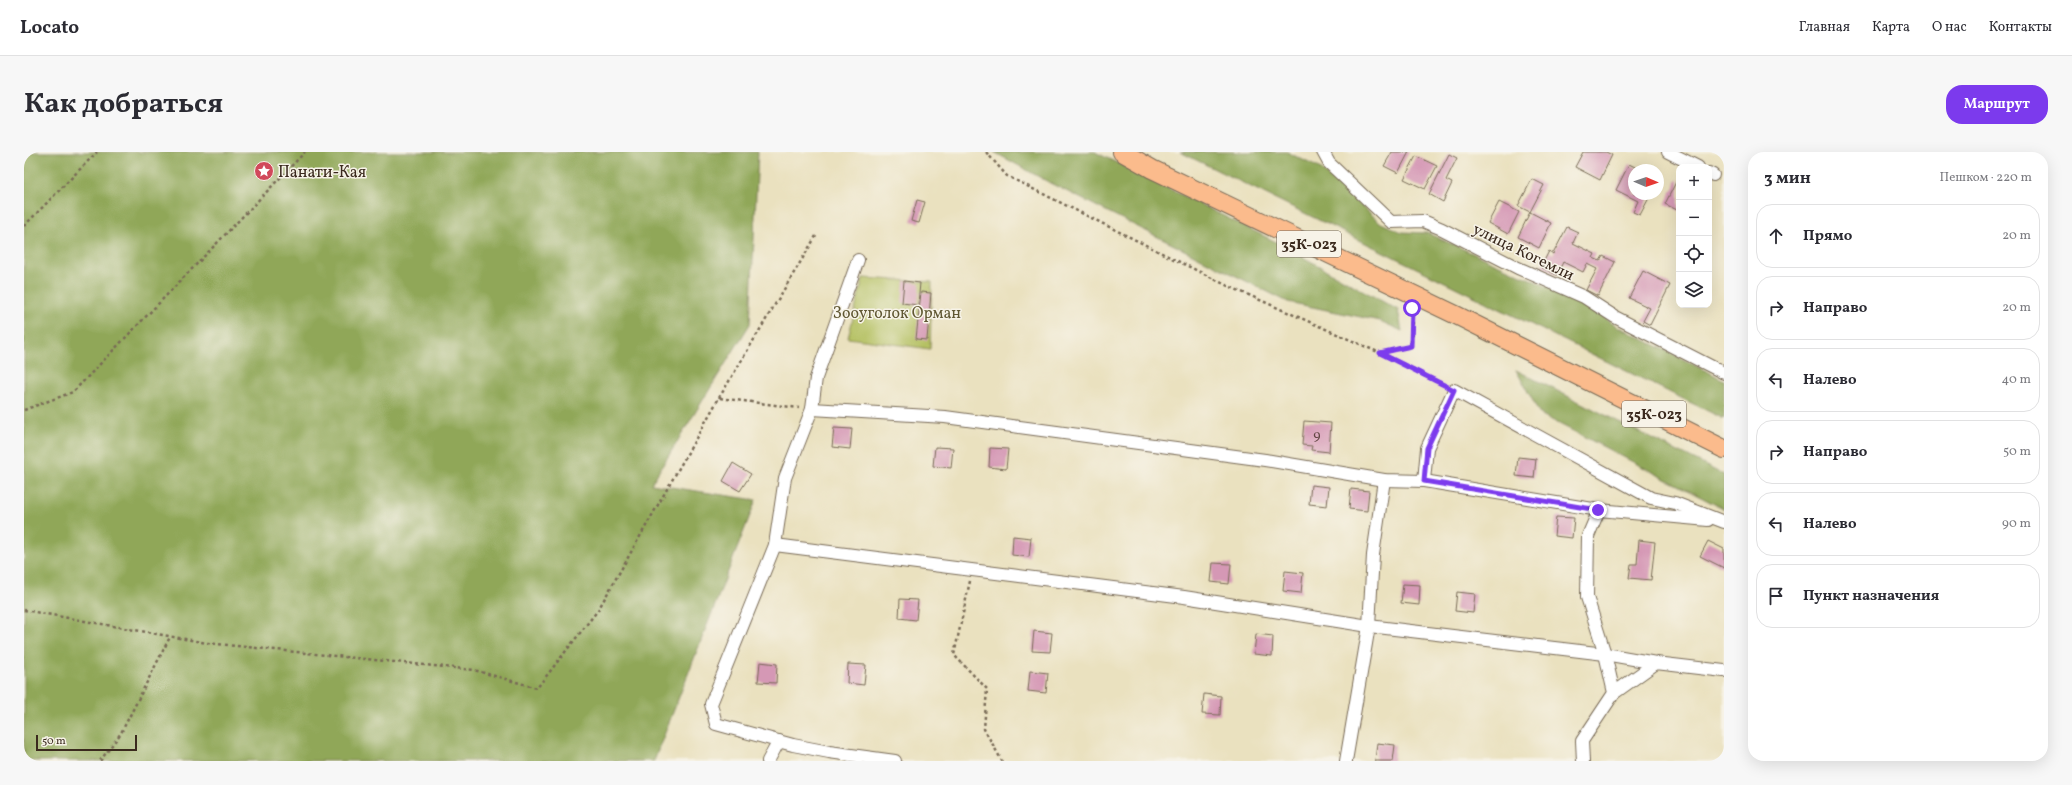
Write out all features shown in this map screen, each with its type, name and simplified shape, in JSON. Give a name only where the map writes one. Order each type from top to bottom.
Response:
[{"type":"main road","name":"35К-023","points":[[1122,152],[1152,169],[1724,449]]},
{"type":"street","name":"улица Когемли","points":[[1324,152],[1329,163],[1391,222],[1423,221],[1442,229],[1518,268],[1584,297],[1615,317],[1724,373]]},
{"type":"street","points":[[1668,152],[1692,164]]},
{"type":"street","points":[[858,260],[816,378],[812,409],[785,478],[776,545],[712,704],[716,724],[778,741],[828,752],[895,761]]},
{"type":"street","points":[[1424,481],[1427,448],[1454,390],[1651,498],[1675,503],[1723,522]]},
{"type":"street","points":[[812,409],[945,417],[1265,460],[1384,480],[1424,481],[1598,510],[1723,522]]},
{"type":"street","points":[[1346,761],[1369,626],[1373,555],[1384,480]]},
{"type":"street","points":[[1598,510],[1588,536],[1587,597],[1605,654],[1614,693]]},
{"type":"street","points":[[776,545],[1184,597],[1369,626],[1605,654],[1656,663],[1724,671]]},
{"type":"street","points":[[1583,761],[1582,741],[1614,693],[1656,663]]},
{"type":"street","points":[[768,761],[778,741]]},
{"type":"path","points":[[24,226],[97,152]]},
{"type":"path","points":[[24,410],[72,392],[305,152]]},
{"type":"path","points":[[986,152],[1007,176],[1226,285],[1380,353],[1454,390]]},
{"type":"path","points":[[24,610],[207,643],[474,670],[537,688],[598,610],[719,398],[816,236]]},
{"type":"path","points":[[1380,353],[1411,346],[1412,308],[1416,297]]},
{"type":"path","points":[[719,398],[812,409]]},
{"type":"path","points":[[973,569],[954,656],[986,689],[984,729],[1002,761]]},
{"type":"path","points":[[100,761],[121,733],[170,637]]},
{"type":"green space","points":[[24,152],[758,152],[750,324],[651,484],[756,500],[654,761],[24,761]]},
{"type":"green space","points":[[994,152],[1095,152],[1278,243],[1398,310],[1402,331],[1380,321],[1288,302],[1050,183]]},
{"type":"green space","points":[[1180,152],[1287,152],[1319,168],[1381,223],[1402,232],[1427,233],[1582,302],[1619,327],[1724,380],[1724,419]]},
{"type":"green space","name":"Зооуголок Орман","points":[[863,278],[932,282],[930,349],[848,338]]},
{"type":"green space","points":[[1516,370],[1724,475],[1724,509],[1540,414]]},
{"type":"building","points":[[1392,152],[1409,152],[1398,173],[1384,166]]},
{"type":"building","points":[[1583,152],[1606,152],[1612,155],[1600,180],[1575,167]]},
{"type":"building","points":[[1449,154],[1457,158],[1446,180],[1452,183],[1443,202],[1429,194]]},
{"type":"building","points":[[1416,156],[1437,166],[1425,189],[1404,179]]},
{"type":"building","points":[[1628,166],[1628,196],[1616,190]]},
{"type":"building","points":[[1532,179],[1544,185],[1530,212],[1518,206]]},
{"type":"building","points":[[1676,182],[1676,210],[1665,204]]},
{"type":"building","points":[[917,200],[925,202],[919,223],[911,221]]},
{"type":"building","points":[[1636,200],[1648,200],[1640,215],[1633,212],[1638,201]]},
{"type":"building","points":[[1499,202],[1519,212],[1508,234],[1488,223]]},
{"type":"building","points":[[1530,212],[1551,223],[1539,248],[1518,237]]},
{"type":"building","points":[[1567,227],[1578,232],[1573,243],[1595,254],[1593,258],[1600,261],[1603,256],[1615,262],[1598,296],[1586,290],[1597,269],[1587,264],[1583,272],[1563,262],[1557,275],[1541,267],[1549,251],[1553,254]]},
{"type":"building","points":[[1643,271],[1670,285],[1650,325],[1643,321],[1650,308],[1629,298]]},
{"type":"building","points":[[904,281],[920,283],[918,305],[902,303]]},
{"type":"building","points":[[921,292],[931,293],[927,340],[916,339]]},
{"type":"building","points":[[1304,421],[1331,423],[1329,452],[1311,450],[1312,446],[1302,445]]},
{"type":"building","points":[[834,428],[852,429],[850,449],[832,447]]},
{"type":"building","points":[[935,447],[953,448],[951,468],[933,466]]},
{"type":"building","points":[[990,448],[1008,449],[1006,469],[989,467]]},
{"type":"building","points":[[1518,457],[1536,459],[1534,478],[1516,476]]},
{"type":"building","points":[[733,463],[751,474],[740,491],[723,481]]},
{"type":"building","points":[[1311,485],[1329,487],[1327,506],[1309,504]]},
{"type":"building","points":[[1351,489],[1369,491],[1367,511],[1349,509]]},
{"type":"building","points":[[1556,517],[1574,518],[1572,538],[1554,536]]},
{"type":"building","points":[[1013,536],[1031,538],[1029,557],[1012,555]]},
{"type":"building","points":[[1639,540],[1655,542],[1651,580],[1629,578],[1631,564],[1637,564]]},
{"type":"building","points":[[1708,541],[1724,549],[1724,568],[1700,556]]},
{"type":"building","points":[[1213,563],[1231,564],[1229,584],[1211,582]]},
{"type":"building","points":[[1285,571],[1303,573],[1301,593],[1283,591]]},
{"type":"building","points":[[1403,584],[1420,585],[1419,605],[1401,603]]},
{"type":"building","points":[[1457,592],[1475,594],[1473,613],[1455,611]]},
{"type":"building","points":[[900,599],[918,600],[916,620],[899,618]]},
{"type":"building","points":[[1034,631],[1052,633],[1050,652],[1032,651]]},
{"type":"building","points":[[1256,634],[1273,636],[1272,656],[1254,654]]},
{"type":"building","points":[[760,662],[777,664],[776,683],[758,682]]},
{"type":"building","points":[[848,664],[866,665],[864,685],[847,683]]},
{"type":"building","points":[[1030,671],[1048,673],[1046,693],[1028,691]]},
{"type":"building","points":[[1204,694],[1221,696],[1220,715],[1202,714]]},
{"type":"building","points":[[1377,743],[1395,745],[1393,761],[1375,761]]},
{"type":"place","name":"Панати-Кая","points":[[264,171]]},
{"type":"route","points":[[1412,308],[1411,346],[1380,353],[1454,390],[1427,448],[1424,481],[1598,510]]}]
